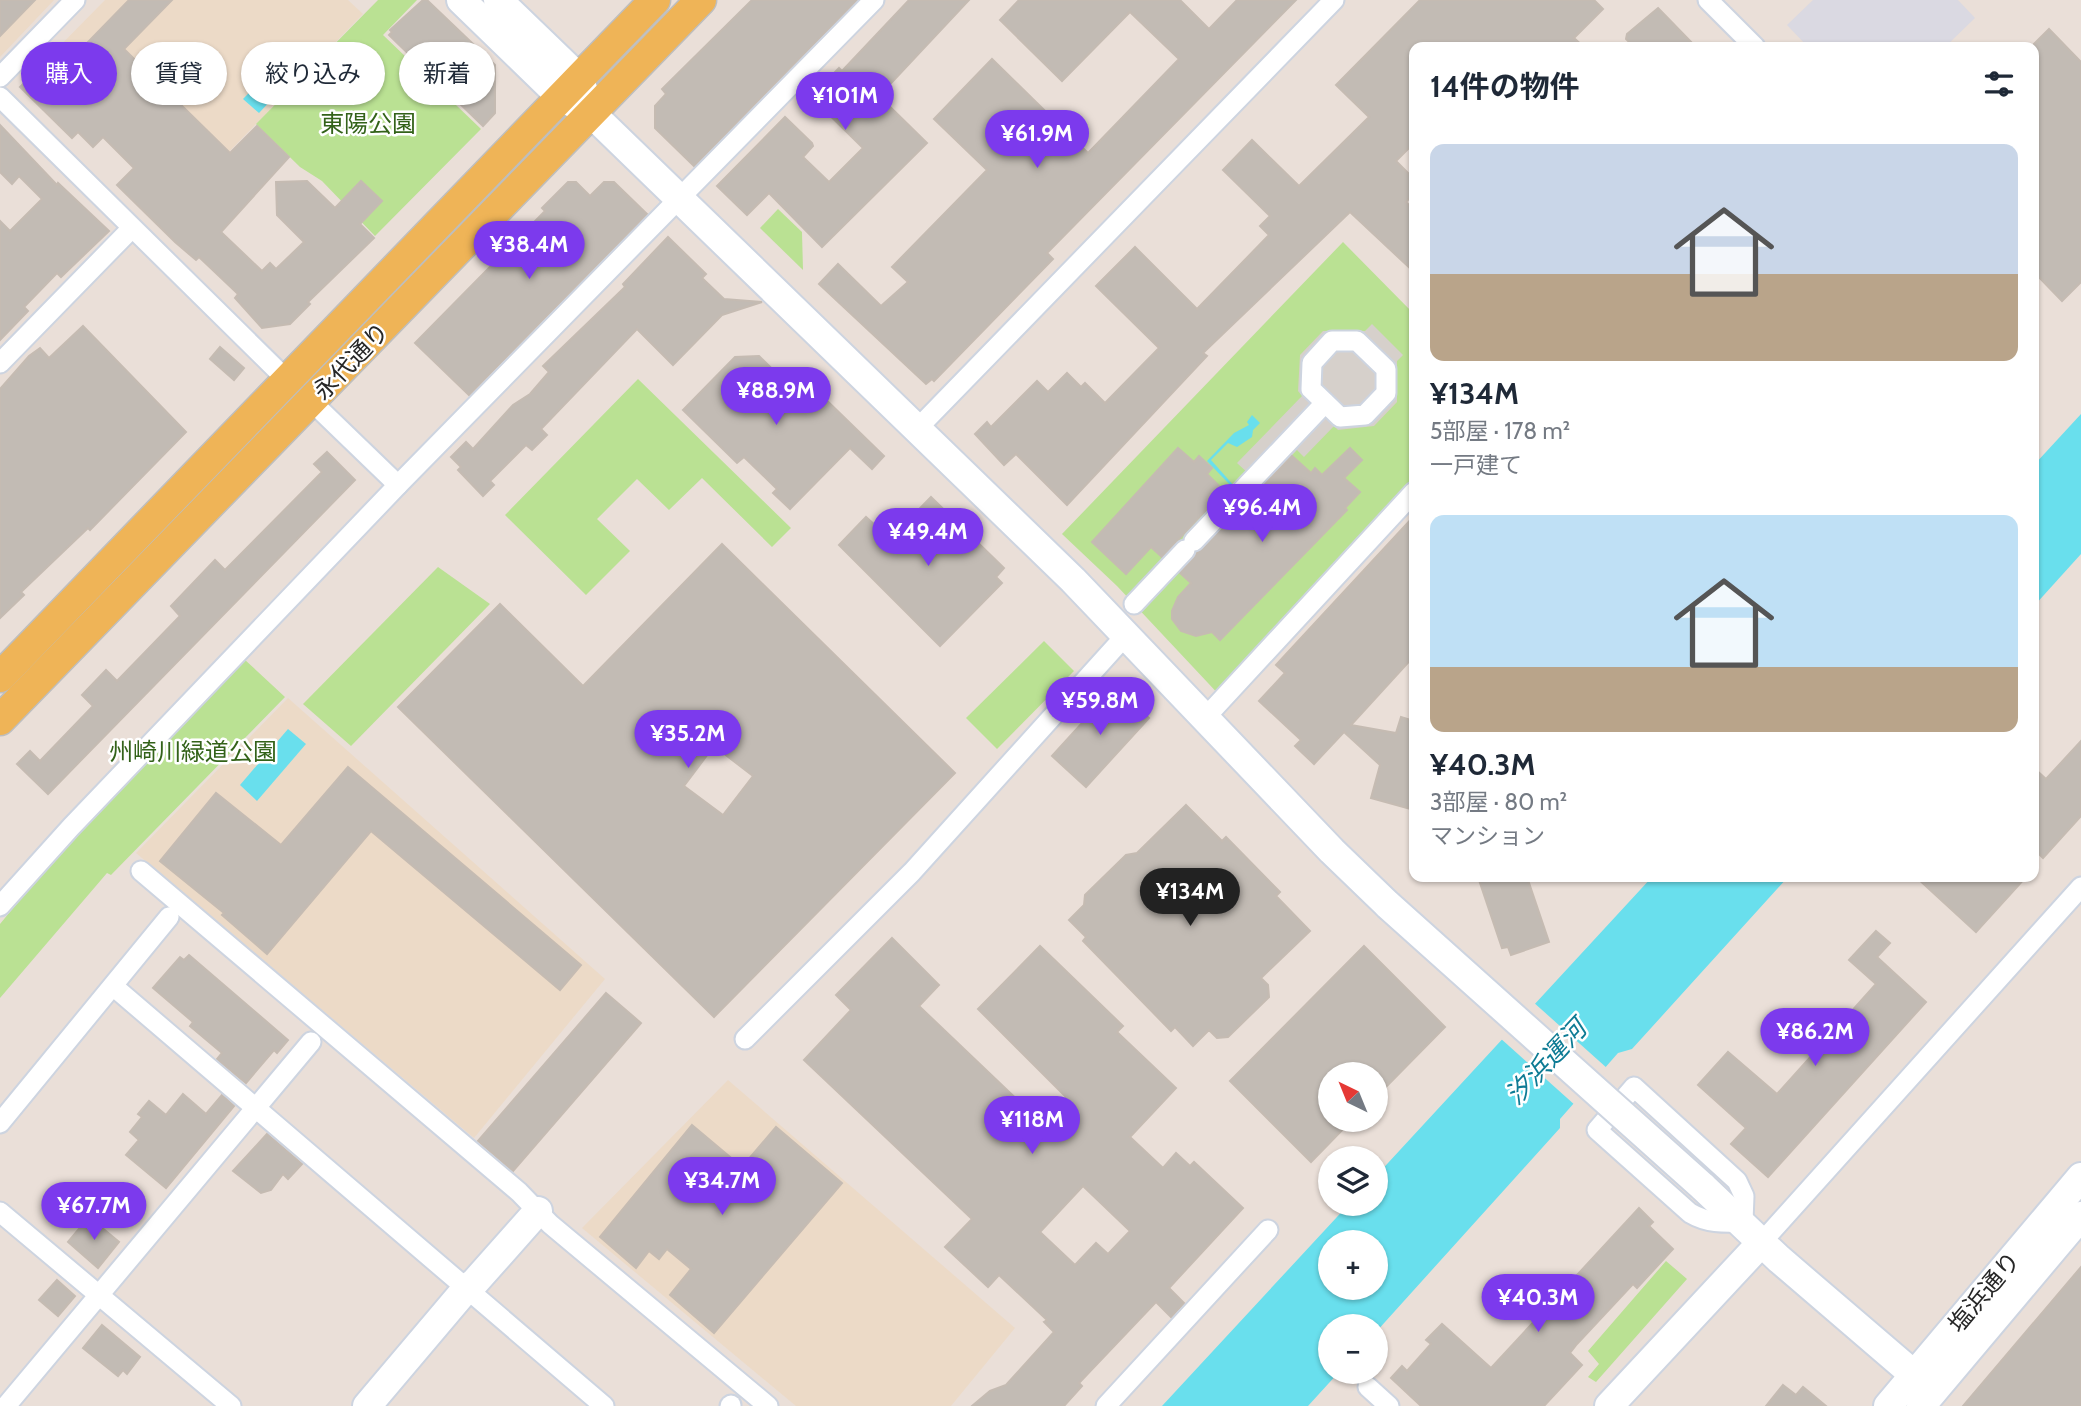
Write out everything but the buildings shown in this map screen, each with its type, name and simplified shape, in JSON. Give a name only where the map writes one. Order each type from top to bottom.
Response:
[{"type":"main road","name":"永代通り","points":[[0,677],[655,0]]},
{"type":"main road","name":"永代通り","points":[[0,720],[701,0]]},
{"type":"street","points":[[0,77],[75,0]]},
{"type":"street","points":[[461,0],[570,88]]},
{"type":"street","points":[[498,0],[591,113],[1126,635],[1332,851],[1388,905],[1743,1222],[1761,1243],[1923,1391]]},
{"type":"street","points":[[0,906],[71,827],[398,485],[874,0]]},
{"type":"street","points":[[917,429],[1334,0]]},
{"type":"street","points":[[1708,0],[1750,42]]},
{"type":"street","points":[[0,97],[288,381]]},
{"type":"street","points":[[0,363],[131,229]]},
{"type":"street","points":[[1342,336],[1357,341],[1386,369],[1392,382],[1386,393],[1365,415],[1340,418],[1325,403],[1311,389],[1312,363],[1332,341],[1342,336]]},
{"type":"street","points":[[312,402],[398,485]]},
{"type":"street","points":[[1134,604],[1325,403]]},
{"type":"street","points":[[1205,718],[1409,497]]},
{"type":"street","points":[[745,1040],[912,872],[1126,635]]},
{"type":"street","points":[[141,871],[768,1406]]},
{"type":"street","points":[[1609,1406],[1761,1243],[2081,887]]},
{"type":"street","points":[[0,1123],[169,917]]},
{"type":"street","points":[[113,986],[604,1406]]},
{"type":"street","points":[[6,1406],[311,1042]]},
{"type":"street","points":[[1634,1087],[1737,1181],[1744,1196],[1743,1222],[1718,1223],[1702,1220],[1690,1213],[1597,1130],[1634,1087]]},
{"type":"street","name":"塩浜通り","points":[[1923,1391],[2081,1177]]},
{"type":"street","points":[[367,1406],[466,1289],[538,1211]]},
{"type":"street","points":[[0,1212],[231,1406]]},
{"type":"street","name":"塩浜通り","points":[[1888,1406],[1923,1391],[2081,1216]]},
{"type":"street","points":[[1106,1406],[1268,1230]]},
{"type":"street","points":[[1368,1387],[1389,1406]]},
{"type":"shaded area","points":[[0,0],[54,0],[0,57]]},
{"type":"shaded area","points":[[105,0],[348,0],[363,14],[336,42],[241,42],[241,105],[274,105],[184,198],[88,105],[117,105],[117,42],[64,42]]},
{"type":"shaded area","points":[[1813,0],[1958,0],[1975,18],[1950,42],[1803,42],[1787,25]]},
{"type":"shaded area","points":[[1372,324],[1403,355],[1397,361],[1397,402],[1374,426],[1338,430],[1334,426],[1304,457],[1297,450],[1262,486],[1237,463],[1302,396],[1298,391],[1300,355],[1323,331],[1365,331]]},
{"type":"shaded area","points":[[288,698],[605,979],[474,1138],[136,853]]},
{"type":"shaded area","points":[[728,1080],[1015,1328],[951,1406],[796,1406],[582,1228]]},
{"type":"green space","name":"東陽公園","points":[[378,0],[417,0],[383,35],[399,50],[399,105],[456,105],[481,129],[375,236],[322,181],[300,167],[256,124],[275,105],[385,105],[385,42],[337,42]]},
{"type":"green space","points":[[778,209],[802,232],[803,270],[760,228]]},
{"type":"green space","points":[[1343,242],[1409,309],[1409,497],[1223,699],[1117,586],[1062,534]]},
{"type":"green space","points":[[638,379],[791,528],[772,547],[702,478],[669,510],[637,479],[597,519],[630,551],[586,595],[505,515]]},
{"type":"green space","points":[[438,567],[490,604],[351,746],[303,704]]},
{"type":"green space","points":[[1044,641],[1074,671],[997,749],[966,718]]},
{"type":"green space","name":"州崎川緑道公園","points":[[244,659],[285,697],[111,875],[107,873],[0,998],[0,924],[74,834]]},
{"type":"green space","points":[[1666,1261],[1687,1279],[1596,1382],[1588,1377],[1599,1364],[1588,1351]]},
{"type":"water","points":[[250,105],[267,105],[259,113]]},
{"type":"water","points":[[2081,414],[2081,554],[2039,600],[2039,460]]},
{"type":"water","points":[[1252,415],[1260,423],[1253,430],[1252,437],[1237,447],[1228,443],[1211,460],[1235,487],[1217,505],[1215,503],[1231,486],[1207,461],[1234,433],[1249,425],[1247,422]]},
{"type":"water","points":[[288,729],[306,744],[257,801],[240,785]]},
{"type":"water","name":"汐浜運河","points":[[1647,882],[1783,882],[1632,1049],[1618,1053],[1560,1119],[1560,1128],[1388,1319],[1388,1314],[1318,1314],[1318,1384],[1328,1384],[1308,1406],[1162,1406],[1318,1237],[1318,1300],[1388,1300],[1388,1230],[1325,1230],[1338,1216],[1388,1216],[1388,1163]]},
{"type":"pier","points":[[1532,1001],[1608,1069],[1576,1106],[1499,1037]]}]
